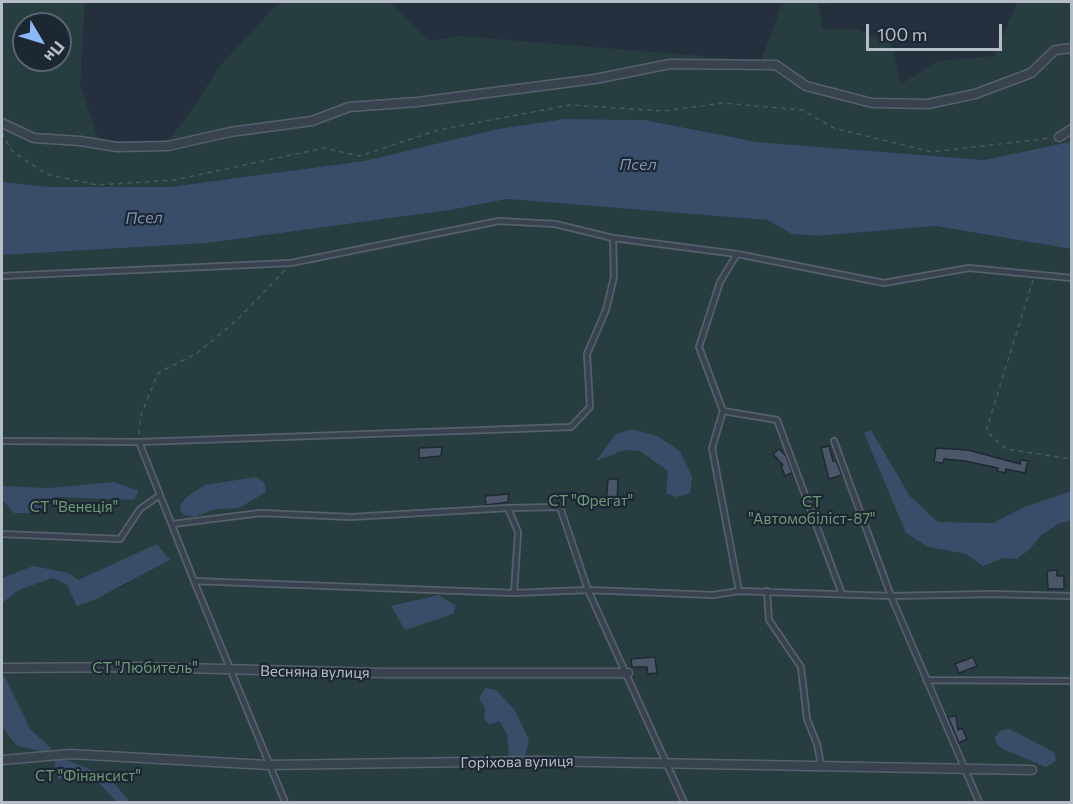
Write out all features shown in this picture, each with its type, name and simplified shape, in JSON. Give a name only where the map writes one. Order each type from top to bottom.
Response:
[{"type":"street","points":[[2,123],[34,138],[80,141],[117,147],[168,146],[230,132],[312,121],[349,107],[417,102],[595,79],[670,64],[776,65],[806,86],[872,103],[928,104],[975,94],[1031,73],[1055,50],[1071,48]]},
{"type":"street","points":[[1059,137],[1071,129]]},
{"type":"street","name":"Весняна вулиця","points":[[2,668],[141,667],[231,670],[628,673]]},
{"type":"street","name":"Горіхова вулиця","points":[[2,760],[70,754],[268,765],[538,761],[1032,770]]},
{"type":"lane","points":[[2,276],[291,263],[499,221],[555,224],[613,238],[737,254],[884,283],[969,268],[1035,277],[1071,278]]},
{"type":"lane","points":[[2,441],[139,442],[572,427],[590,407],[587,354],[606,310],[614,277],[613,238]]},
{"type":"lane","points":[[737,254],[720,282],[699,347],[723,411],[712,448],[739,591]]},
{"type":"lane","points":[[723,411],[777,420],[842,594]]},
{"type":"lane","points":[[834,441],[891,596],[979,802]]},
{"type":"lane","points":[[139,442],[268,765],[285,802]]},
{"type":"lane","points":[[2,534],[120,539],[140,509],[160,495]]},
{"type":"lane","points":[[172,524],[261,513],[351,517],[560,507],[588,590],[628,673],[684,802]]},
{"type":"lane","points":[[508,508],[518,532],[514,593]]},
{"type":"lane","points":[[194,581],[514,593],[588,590],[713,595],[739,591],[767,591],[891,596],[993,594],[1071,596]]},
{"type":"lane","points":[[767,591],[769,621],[801,667],[807,719],[817,744],[821,765]]},
{"type":"lane","points":[[926,680],[1071,681]]},
{"type":"path","points":[[2,133],[12,151],[46,174],[97,185],[174,180],[324,148],[360,156],[438,130],[570,105],[663,111],[723,103],[802,110],[834,128],[932,152],[1059,137]]},
{"type":"path","points":[[139,442],[140,418],[158,373],[197,353],[235,322],[291,263]]},
{"type":"path","points":[[1035,277],[986,430],[1006,449],[1071,459]]},
{"type":"green space","points":[[2,2],[85,2],[80,85],[97,136],[112,144],[149,146],[169,139],[190,113],[219,67],[279,2],[391,2],[429,41],[460,36],[761,61],[781,7],[786,2],[844,2],[818,4],[823,29],[859,30],[891,44],[901,84],[938,61],[994,56],[1017,2],[1071,2],[1071,143],[985,160],[757,142],[645,120],[564,119],[498,129],[364,161],[169,187],[50,187],[2,182]]},
{"type":"green space","points":[[507,199],[767,220],[792,234],[817,236],[936,226],[1071,249],[1071,491],[1024,507],[993,523],[938,522],[910,496],[871,430],[864,433],[928,547],[966,554],[983,566],[1030,549],[1041,535],[1060,523],[1071,521],[1071,802],[2,802],[2,603],[19,590],[53,578],[67,585],[77,605],[125,585],[169,559],[156,545],[78,580],[33,566],[2,578],[2,255],[207,243],[450,210]],"holes":[[[485,688],[515,710],[529,740],[525,756],[510,756],[507,734],[498,721],[490,725],[484,719],[485,709],[479,698]]]},
{"type":"water","name":"Псел","points":[[564,119],[645,120],[757,142],[984,160],[1070,142],[1071,249],[936,226],[817,236],[792,234],[767,220],[507,199],[450,210],[207,243],[2,255],[2,182],[50,187],[169,187],[364,161],[498,129]]},
{"type":"water","points":[[632,429],[657,436],[680,451],[692,477],[690,493],[676,497],[666,493],[668,471],[640,451],[624,450],[596,461],[615,435]]},
{"type":"water","points":[[871,430],[910,496],[938,522],[993,523],[1024,507],[1071,491],[1071,521],[1060,523],[1041,535],[1030,549],[1017,559],[1004,558],[983,566],[966,554],[928,547],[906,533],[864,433]]},
{"type":"water","points":[[256,477],[264,482],[266,492],[239,508],[215,509],[195,517],[184,515],[180,510],[180,505],[188,496],[205,485]]},
{"type":"water","points":[[114,482],[139,491],[134,500],[55,497],[38,513],[14,513],[2,499],[2,486],[49,488]]},
{"type":"water","points":[[157,544],[170,560],[94,600],[77,606],[67,585],[53,578],[19,590],[2,603],[2,578],[33,566],[69,573],[78,580]]},
{"type":"water","points":[[439,595],[456,606],[453,614],[405,630],[391,606]]},
{"type":"water","points":[[2,676],[5,677],[30,729],[52,749],[45,752],[17,746],[2,727]]},
{"type":"water","points":[[485,688],[496,690],[515,710],[529,740],[525,757],[509,756],[507,734],[499,721],[489,725],[484,719],[485,709],[479,698]]},
{"type":"water","points":[[1010,729],[1055,753],[1056,761],[1046,767],[1003,749],[996,743],[995,737],[1000,731]]},
{"type":"water","points":[[61,758],[108,776],[130,802],[117,802],[94,778],[58,779],[54,760]]},
{"type":"building","points":[[829,446],[833,461],[836,461],[842,475],[829,479],[821,448]]},
{"type":"building","points":[[442,447],[441,456],[419,458],[419,448]]},
{"type":"building","points":[[936,448],[968,450],[1020,464],[1021,460],[1028,461],[1025,473],[1006,469],[1005,473],[997,471],[998,468],[965,461],[944,459],[943,463],[934,462]]},
{"type":"building","points":[[779,449],[786,456],[793,475],[791,473],[785,476],[781,466],[783,465],[773,454]]},
{"type":"building","points":[[608,479],[618,479],[617,504],[606,505]]},
{"type":"building","points":[[509,494],[508,502],[486,505],[485,496]]},
{"type":"building","points":[[1057,570],[1057,576],[1064,576],[1064,589],[1048,589],[1047,571]]},
{"type":"building","points":[[655,657],[657,673],[648,674],[647,667],[632,667],[631,659]]},
{"type":"building","points":[[973,657],[977,666],[959,673],[955,664]]},
{"type":"building","points":[[956,716],[958,730],[962,728],[967,739],[959,743],[948,717]]},
{"type":"park label","name":"СТ \"Фрегат\"","points":[[591,501]]},
{"type":"park label","name":"СТ \"Венеція\"","points":[[74,507]]},
{"type":"park label","name":"СТ \"Автомобiлiст-87\"","points":[[812,510]]},
{"type":"park label","name":"СТ \"Любитель\"","points":[[145,668]]},
{"type":"park label","name":"СТ \"Фiнансист\"","points":[[88,776]]}]
